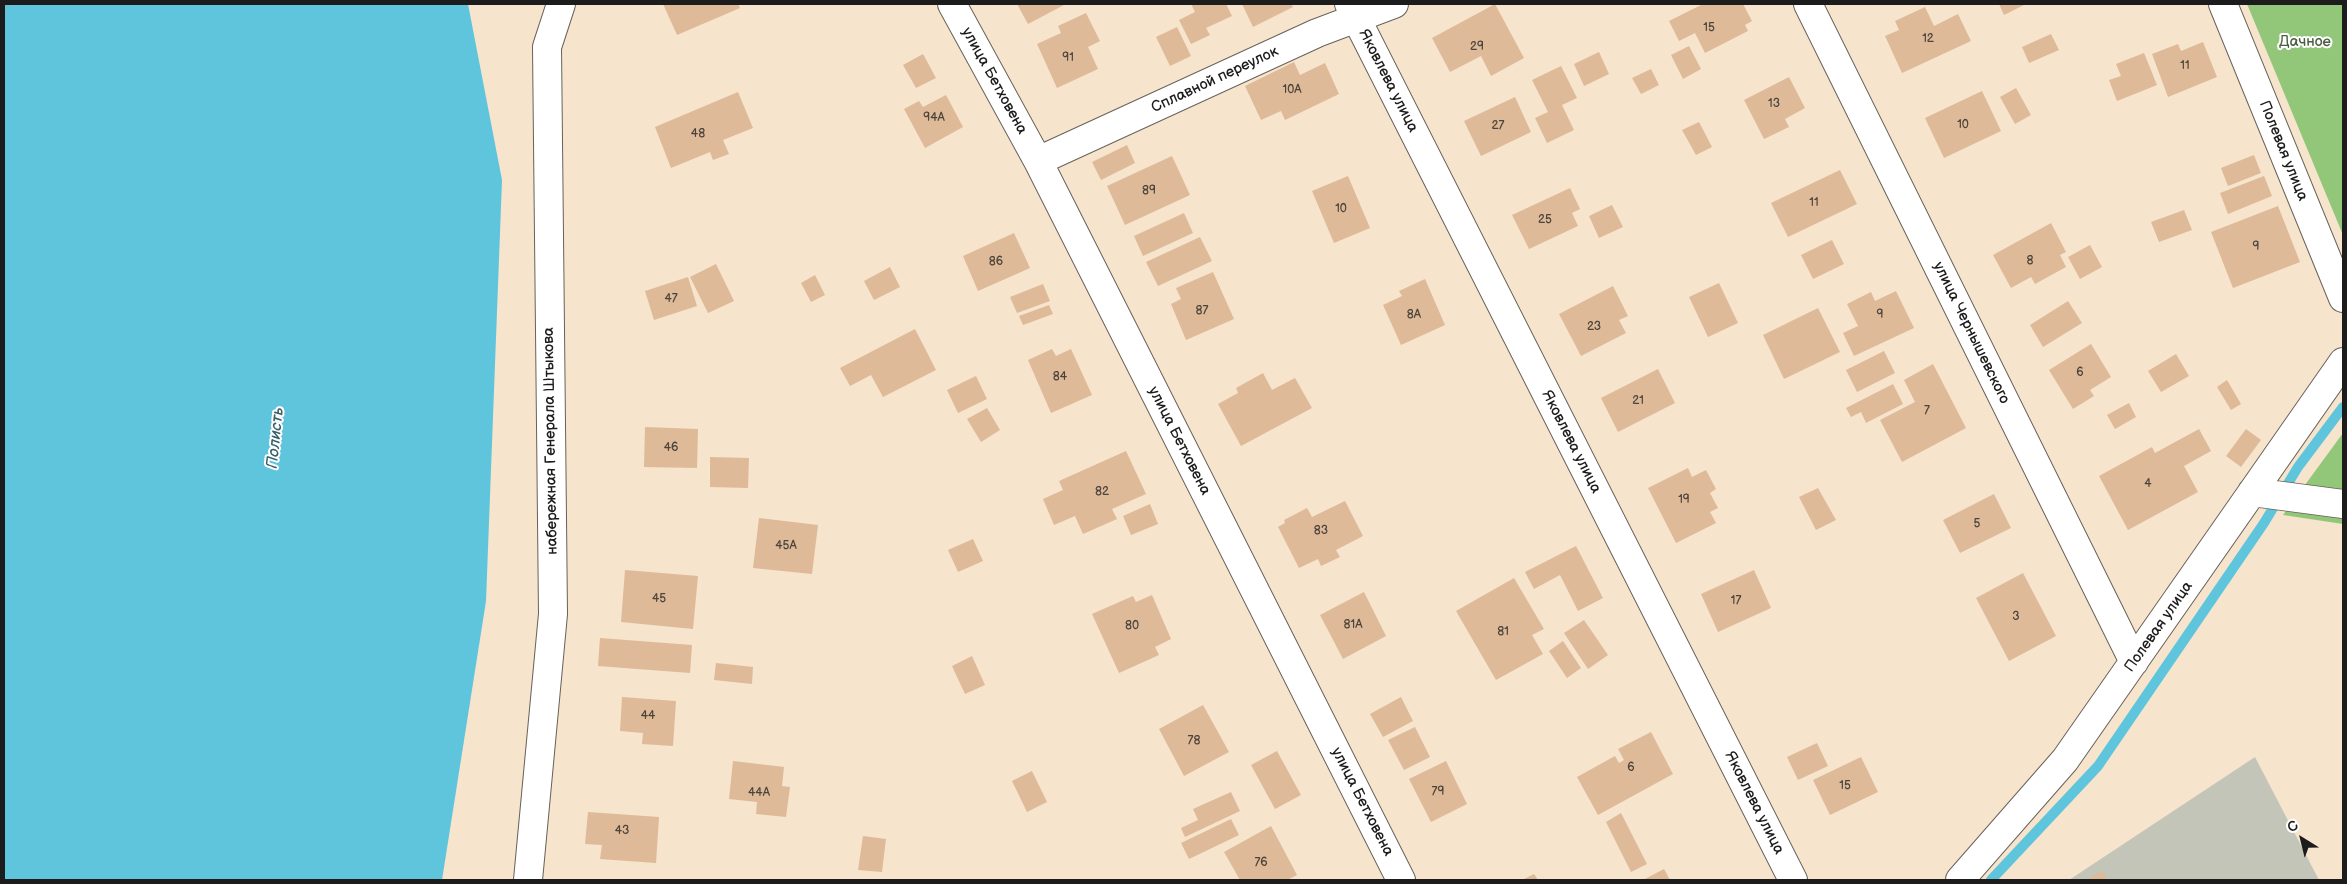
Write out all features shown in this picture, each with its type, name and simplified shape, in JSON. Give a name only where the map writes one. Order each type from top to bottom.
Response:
[{"type":"street","name":"набережная Генерала Штыкова","points":[[528,880],[553,614],[547,47],[561,4]]},
{"type":"street","name":"улица Бетховена","points":[[952,4],[1038,161],[1401,880]]},
{"type":"street","name":"Сплавной переулок","points":[[1038,161],[1318,33],[1352,11],[1394,4]]},
{"type":"street","name":"улица Чернышевского","points":[[1808,4],[2134,662]]},
{"type":"street","name":"Полевая улица","points":[[2223,4],[2343,298]]},
{"type":"street","name":"Яковлева улица","points":[[1352,11],[1793,880]]},
{"type":"street","name":"Полевая улица","points":[[1960,880],[2065,760],[2343,362]]},
{"type":"street","points":[[2252,492],[2343,504]]},
{"type":"shaded area","points":[[2255,757],[2319,880],[2069,880]]},
{"type":"green space","name":"Дачное","points":[[2247,4],[2343,4],[2343,235]]},
{"type":"green space","points":[[2343,433],[2343,524],[2283,515]]},
{"type":"water","name":"Полисть","points":[[4,4],[468,4],[502,180],[486,601],[442,880],[4,880]]},
{"type":"building","points":[[663,4],[738,4],[740,8],[677,35]]},
{"type":"building","points":[[1017,4],[1066,4],[1028,24]]},
{"type":"building","points":[[1191,4],[1226,4],[1232,16],[1206,28],[1210,35],[1191,44],[1179,20],[1195,12]]},
{"type":"building","points":[[1242,4],[1291,4],[1293,7],[1253,27]]},
{"type":"building","points":[[1495,4],[1524,58],[1491,76],[1481,56],[1450,72],[1432,38]]},
{"type":"building","points":[[1703,4],[1743,4],[1752,21],[1745,25],[1748,31],[1705,53],[1695,33],[1679,41],[1669,21]]},
{"type":"building","points":[[1999,4],[2026,4],[2004,15]]},
{"type":"building","points":[[1925,7],[1934,26],[1958,14],[1971,41],[1902,73],[1885,36],[1899,30],[1895,21]]},
{"type":"building","points":[[1086,13],[1100,41],[1088,47],[1098,69],[1057,88],[1037,44],[1061,33],[1058,26]]},
{"type":"building","points":[[1177,27],[1191,56],[1170,66],[1156,37]]},
{"type":"building","points":[[2051,34],[2059,50],[2029,63],[2022,47]]},
{"type":"building","points":[[2203,42],[2217,77],[2168,97],[2152,54],[2178,44],[2181,51]]},
{"type":"building","points":[[1689,46],[1701,69],[1683,79],[1671,55]]},
{"type":"building","points":[[1599,52],[1609,74],[1584,86],[1574,64]]},
{"type":"building","points":[[2144,53],[2157,85],[2117,101],[2109,80],[2121,76],[2116,64]]},
{"type":"building","points":[[923,54],[936,78],[916,88],[903,65]]},
{"type":"building","points":[[1294,62],[1300,75],[1325,63],[1339,94],[1285,120],[1281,111],[1261,120],[1245,86]]},
{"type":"building","points":[[1561,66],[1577,98],[1562,105],[1574,130],[1547,143],[1535,118],[1548,112],[1532,80]]},
{"type":"building","points":[[1651,69],[1659,85],[1641,94],[1632,78]]},
{"type":"building","points":[[1789,77],[1805,108],[1785,119],[1789,127],[1764,139],[1744,100]]},
{"type":"building","points":[[2016,88],[2031,115],[2015,124],[2000,97]]},
{"type":"building","points":[[1982,91],[2001,131],[1944,158],[1925,118]]},
{"type":"building","points":[[738,92],[753,128],[723,140],[729,154],[713,160],[710,152],[671,168],[655,127]]},
{"type":"building","points":[[946,95],[963,127],[925,148],[904,109],[919,101],[923,107]]},
{"type":"building","points":[[1515,97],[1531,132],[1481,156],[1464,121]]},
{"type":"building","points":[[1699,122],[1712,147],[1696,155],[1682,130]]},
{"type":"building","points":[[1127,145],[1135,163],[1101,180],[1092,162]]},
{"type":"building","points":[[2254,155],[2261,173],[2228,186],[2221,168]]},
{"type":"building","points":[[1172,156],[1190,195],[1125,225],[1107,186]]},
{"type":"building","points":[[1840,170],[1857,204],[1788,237],[1771,203]]},
{"type":"building","points":[[1348,176],[1370,228],[1334,243],[1312,191]]},
{"type":"building","points":[[2264,176],[2272,196],[2228,214],[2220,193]]},
{"type":"building","points":[[1570,188],[1580,209],[1572,213],[1578,226],[1529,249],[1512,215]]},
{"type":"building","points":[[1612,205],[1623,227],[1599,238],[1589,216]]},
{"type":"building","points":[[2278,206],[2300,262],[2233,288],[2211,232]]},
{"type":"building","points":[[2184,210],[2192,230],[2159,242],[2151,222]]},
{"type":"building","points":[[1184,213],[1193,233],[1143,256],[1134,236]]},
{"type":"building","points":[[2051,223],[2066,252],[2060,255],[2066,267],[2035,284],[2031,277],[2011,288],[1993,255]]},
{"type":"building","points":[[1014,233],[1030,268],[978,291],[963,256]]},
{"type":"building","points":[[1200,237],[1212,261],[1158,286],[1146,262]]},
{"type":"building","points":[[1832,240],[1844,264],[1813,279],[1801,255]]},
{"type":"building","points":[[2090,245],[2102,267],[2080,279],[2068,257]]},
{"type":"building","points":[[716,264],[734,301],[708,313],[690,277]]},
{"type":"building","points":[[890,267],[900,287],[874,300],[864,281]]},
{"type":"building","points":[[1213,272],[1234,319],[1186,340],[1171,304],[1181,299],[1176,288]]},
{"type":"building","points":[[815,275],[825,295],[811,302],[801,283]]},
{"type":"building","points":[[688,277],[697,306],[654,320],[645,291]]},
{"type":"building","points":[[1425,279],[1445,325],[1401,345],[1383,305],[1402,296],[1399,291]]},
{"type":"building","points":[[1719,283],[1738,323],[1708,337],[1689,297]]},
{"type":"building","points":[[1043,284],[1050,301],[1017,313],[1010,297]]},
{"type":"building","points":[[1613,286],[1628,316],[1619,320],[1626,333],[1581,356],[1559,314]]},
{"type":"building","points":[[1896,291],[1914,328],[1854,356],[1843,333],[1858,326],[1847,304],[1871,292],[1875,301]]},
{"type":"building","points":[[2068,301],[2082,323],[2043,347],[2030,325]]},
{"type":"building","points":[[1049,305],[1053,314],[1023,325],[1019,316]]},
{"type":"building","points":[[1818,308],[1840,352],[1784,379],[1763,335]]},
{"type":"building","points":[[915,329],[936,370],[883,397],[871,375],[850,386],[840,368]]},
{"type":"building","points":[[2091,344],[2111,377],[2090,390],[2094,396],[2073,409],[2049,370]]},
{"type":"building","points":[[1052,349],[1056,356],[1071,349],[1092,395],[1051,413],[1028,360]]},
{"type":"building","points":[[1884,351],[1895,373],[1857,392],[1846,370]]},
{"type":"building","points":[[2176,354],[2189,376],[2161,392],[2148,371]]},
{"type":"building","points":[[1933,364],[1966,428],[1902,462],[1880,420],[1915,402],[1904,380]]},
{"type":"building","points":[[1658,369],[1675,403],[1618,432],[1601,398]]},
{"type":"building","points":[[1263,373],[1272,390],[1295,378],[1312,408],[1241,446],[1218,404],[1238,393],[1236,388]]},
{"type":"building","points":[[976,376],[987,399],[958,413],[947,390]]},
{"type":"building","points":[[2227,380],[2241,404],[2231,410],[2217,387]]},
{"type":"building","points":[[1893,384],[1903,404],[1866,423],[1861,412],[1851,417],[1846,408]]},
{"type":"building","points":[[2129,403],[2136,417],[2115,429],[2107,415]]},
{"type":"building","points":[[987,408],[1000,430],[981,442],[967,419]]},
{"type":"building","points":[[645,427],[698,429],[697,468],[644,467]]},
{"type":"building","points":[[2199,429],[2211,451],[2184,466],[2198,492],[2128,530],[2099,476],[2152,447],[2155,453]]},
{"type":"building","points":[[2246,429],[2261,440],[2241,467],[2226,456]]},
{"type":"building","points":[[1126,451],[1146,494],[1112,509],[1117,519],[1083,534],[1075,516],[1054,525],[1043,499],[1063,490],[1059,481]]},
{"type":"building","points":[[710,457],[749,458],[748,488],[710,487]]},
{"type":"building","points":[[1688,468],[1692,477],[1706,470],[1716,489],[1710,493],[1718,508],[1710,512],[1716,523],[1676,543],[1648,488]]},
{"type":"building","points":[[1818,488],[1836,520],[1816,530],[1799,497]]},
{"type":"building","points":[[1994,494],[2011,528],[1960,553],[1943,520]]},
{"type":"building","points":[[1345,501],[1363,536],[1336,550],[1340,557],[1321,566],[1318,559],[1299,568],[1278,527],[1285,523],[1284,520],[1307,508],[1312,517]]},
{"type":"building","points":[[1150,504],[1158,524],[1131,535],[1123,516]]},
{"type":"building","points":[[759,518],[818,525],[812,574],[753,568]]},
{"type":"building","points":[[973,539],[983,561],[958,572],[948,550]]},
{"type":"building","points":[[1576,546],[1603,598],[1578,611],[1560,575],[1534,589],[1525,572]]},
{"type":"building","points":[[625,570],[698,576],[693,629],[621,622]]},
{"type":"building","points":[[1754,570],[1771,608],[1718,632],[1701,594]]},
{"type":"building","points":[[2023,573],[2056,636],[2009,661],[1976,598]]},
{"type":"building","points":[[1514,578],[1544,629],[1532,635],[1543,654],[1496,680],[1456,611]]},
{"type":"building","points":[[1364,592],[1386,636],[1343,659],[1320,615]]},
{"type":"building","points":[[1152,595],[1171,639],[1155,647],[1159,655],[1119,673],[1092,614],[1133,596],[1136,602]]},
{"type":"building","points":[[1584,620],[1608,655],[1588,669],[1564,633]]},
{"type":"building","points":[[600,638],[692,645],[690,673],[598,666]]},
{"type":"building","points":[[1563,641],[1581,668],[1567,678],[1549,651]]},
{"type":"building","points":[[972,656],[985,685],[965,694],[952,666]]},
{"type":"building","points":[[716,663],[753,667],[752,684],[714,680]]},
{"type":"building","points":[[622,697],[676,701],[673,746],[642,744],[643,733],[620,731]]},
{"type":"building","points":[[1401,697],[1413,721],[1383,737],[1370,714]]},
{"type":"building","points":[[1203,705],[1229,752],[1184,776],[1159,729]]},
{"type":"building","points":[[1415,727],[1430,757],[1404,770],[1388,740]]},
{"type":"building","points":[[1651,732],[1673,774],[1598,815],[1577,777],[1615,756],[1619,763],[1624,760],[1618,749]]},
{"type":"building","points":[[1817,743],[1828,766],[1798,780],[1787,757]]},
{"type":"building","points":[[1277,751],[1301,795],[1275,809],[1251,765]]},
{"type":"building","points":[[1861,757],[1878,792],[1830,815],[1813,780]]},
{"type":"building","points":[[733,761],[784,767],[782,786],[790,787],[786,817],[756,814],[757,802],[729,799]]},
{"type":"building","points":[[1446,761],[1467,804],[1431,822],[1409,779]]},
{"type":"building","points":[[1032,771],[1047,802],[1027,812],[1012,781]]},
{"type":"building","points":[[1231,792],[1240,811],[1185,837],[1181,828],[1198,820],[1193,809]]},
{"type":"building","points":[[588,812],[659,817],[656,863],[600,859],[602,845],[585,844]]},
{"type":"building","points":[[1621,813],[1647,864],[1631,872],[1606,822]]},
{"type":"building","points":[[1231,819],[1239,835],[1189,859],[1181,843]]},
{"type":"building","points":[[1271,826],[1297,875],[1287,880],[1240,880],[1224,852]]},
{"type":"building","points":[[863,836],[886,839],[882,872],[858,870]]},
{"type":"building","points":[[1664,869],[1670,880],[1643,880]]},
{"type":"building","points":[[2103,871],[2107,880],[2085,880]]},
{"type":"building","points":[[1534,874],[1538,880],[1522,880]]},
{"type":"waterway","points":[[1991,880],[2098,766],[2264,523],[2298,467],[2343,407]]}]
